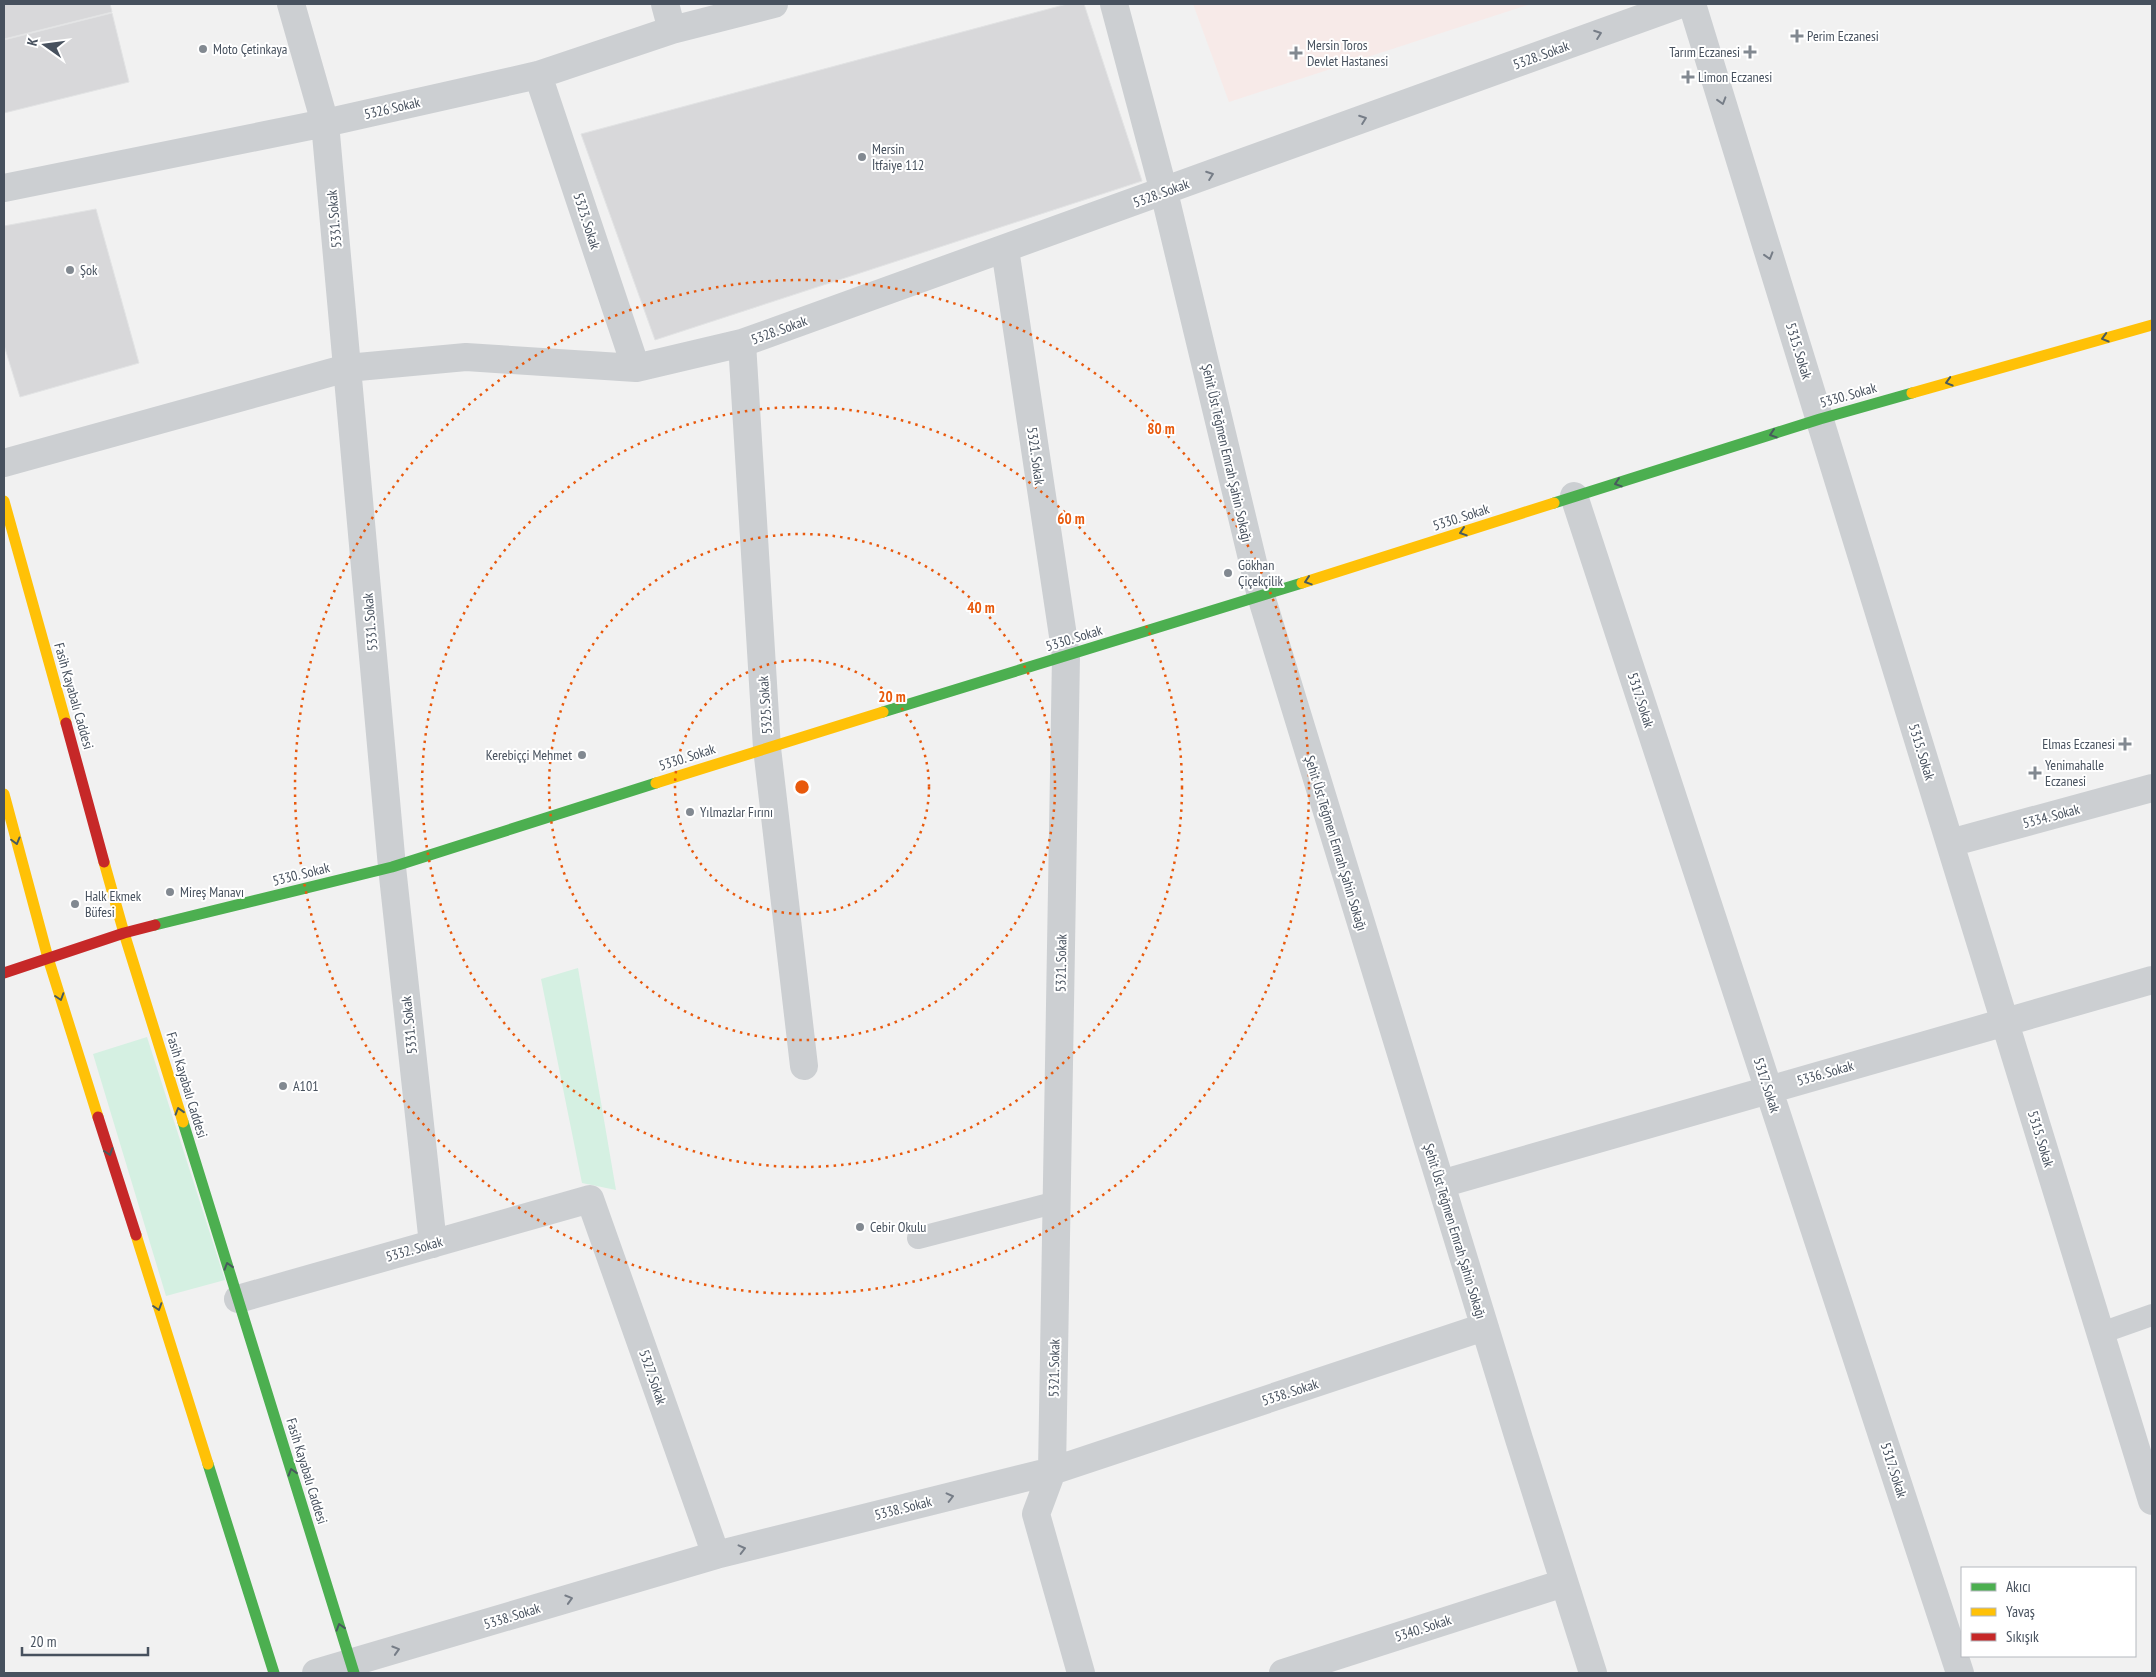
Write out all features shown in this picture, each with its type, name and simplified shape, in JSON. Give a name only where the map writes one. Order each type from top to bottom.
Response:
[{"type":"street","name":"5331. Sokak","points":[[291,4],[325,123],[392,867],[433,1244]]},
{"type":"street","points":[[665,4],[672,30]]},
{"type":"street","name":"5326 Sokak","points":[[4,188],[325,123],[538,74],[672,30],[774,4]]},
{"type":"street","name":"Şehit Üst Teğmen Emrah Şahin Sokağı","points":[[1114,4],[1164,192],[1261,596],[1484,1327],[1593,1673]]},
{"type":"street","name":"5328. Sokak","points":[[4,463],[347,368],[466,357],[636,368],[742,343],[1681,4]]},
{"type":"street","name":"5315. Sokak","points":[[1692,4],[2152,1501]]},
{"type":"street","name":"5323. Sokak","points":[[538,74],[636,368]]},
{"type":"street","name":"5321. Sokak","points":[[1005,249],[1066,656],[1052,1471],[1036,1514],[1081,1673]]},
{"type":"street","name":"5330. Sokak","points":[[4,973],[124,932],[392,867],[767,748],[1261,596],[1820,419],[2152,325]]},
{"type":"street","name":"5325. Sokak","points":[[742,343],[767,748],[804,1066]]},
{"type":"street","name":"5317. Sokak","points":[[1574,496],[1960,1673]]},
{"type":"street","name":"Fasih Kayabalı Caddesi","points":[[4,501],[124,932],[353,1668]]},
{"type":"street","name":"5334. Sokak","points":[[1950,843],[2152,788]]},
{"type":"street","points":[[4,794],[48,958],[274,1673]]},
{"type":"street","name":"5336. Sokak","points":[[1440,1184],[2152,980]]},
{"type":"street","name":"5332. Sokak","points":[[238,1299],[590,1199]]},
{"type":"street","name":"5327. Sokak","points":[[590,1199],[716,1555]]},
{"type":"street","name":"5338. Sokak","points":[[316,1673],[353,1668],[716,1555],[1052,1471],[1484,1327]]},
{"type":"street","name":"5340. Sokak","points":[[1282,1673],[1564,1583]]},
{"type":"lane","points":[[918,1238],[1057,1202]]},
{"type":"lane","points":[[2101,1333],[2152,1314]]},
{"type":"shaded area","name":"Mersin Toros Devlet Hastanesi","points":[[1193,4],[1531,4],[1229,102]]},
{"type":"green space","points":[[578,968],[616,1190],[582,1183],[541,979]]},
{"type":"green space","points":[[147,1037],[225,1280],[166,1296],[93,1054]]},
{"type":"building","points":[[4,4],[110,4],[112,12],[4,39]]},
{"type":"building","name":"Mersin İtfaiye 112","points":[[1067,4],[1084,4],[1142,181],[655,340],[581,134]]},
{"type":"building","points":[[112,13],[129,82],[4,113],[4,40]]},
{"type":"building","points":[[96,209],[139,363],[20,397],[4,345],[4,226]]},
{"type":"traffic: fast","points":[[1554,503],[1820,419],[1912,393]]},
{"type":"traffic: fast","points":[[883,712],[1302,583]]},
{"type":"traffic: fast","points":[[155,925],[392,867],[656,783]]},
{"type":"traffic: fast","points":[[183,1122],[354,1673]]},
{"type":"traffic: fast","points":[[208,1464],[274,1673]]},
{"type":"traffic: slow","points":[[1912,393],[2152,325]]},
{"type":"traffic: slow","points":[[4,501],[66,723]]},
{"type":"traffic: slow","points":[[1302,583],[1554,503]]},
{"type":"traffic: slow","points":[[656,783],[883,712]]},
{"type":"traffic: slow","points":[[4,794],[48,958],[98,1117]]},
{"type":"traffic: slow","points":[[104,862],[124,933],[183,1122]]},
{"type":"traffic: slow","points":[[136,1235],[208,1464]]},
{"type":"traffic: jam","points":[[66,723],[104,862]]},
{"type":"traffic: jam","points":[[4,973],[124,933],[155,925]]},
{"type":"traffic: jam","points":[[98,1117],[136,1235]]},
{"type":"place","name":"Perim Eczanesi","points":[[1797,36]]},
{"type":"place","name":"Moto Çetinkaya","points":[[203,49]]},
{"type":"place","name":"Tarım Eczanesi","points":[[1750,52]]},
{"type":"place","name":"Mersin Toros Devlet Hastanesi","points":[[1296,53]]},
{"type":"place","name":"Limon Eczanesi","points":[[1688,77]]},
{"type":"place","name":"Mersin İtfaiye 112","points":[[862,157]]},
{"type":"place","name":"Şok","points":[[70,270]]},
{"type":"place","name":"Gökhan Çiçekçilik","points":[[1228,573]]},
{"type":"place","name":"Elmas Eczanesi","points":[[2125,744]]},
{"type":"place","name":"Kerebiççi Mehmet","points":[[582,755]]},
{"type":"place","name":"Yenimahalle Eczanesi","points":[[2035,773]]},
{"type":"place","name":"Yılmazlar Fırını","points":[[690,812]]},
{"type":"place","name":"Mireş Manavı","points":[[170,892]]},
{"type":"place","name":"Halk Ekmek Büfesi","points":[[75,904]]},
{"type":"place","name":"A101","points":[[283,1086]]},
{"type":"place","name":"Cebir Okulu","points":[[860,1227]]}]
